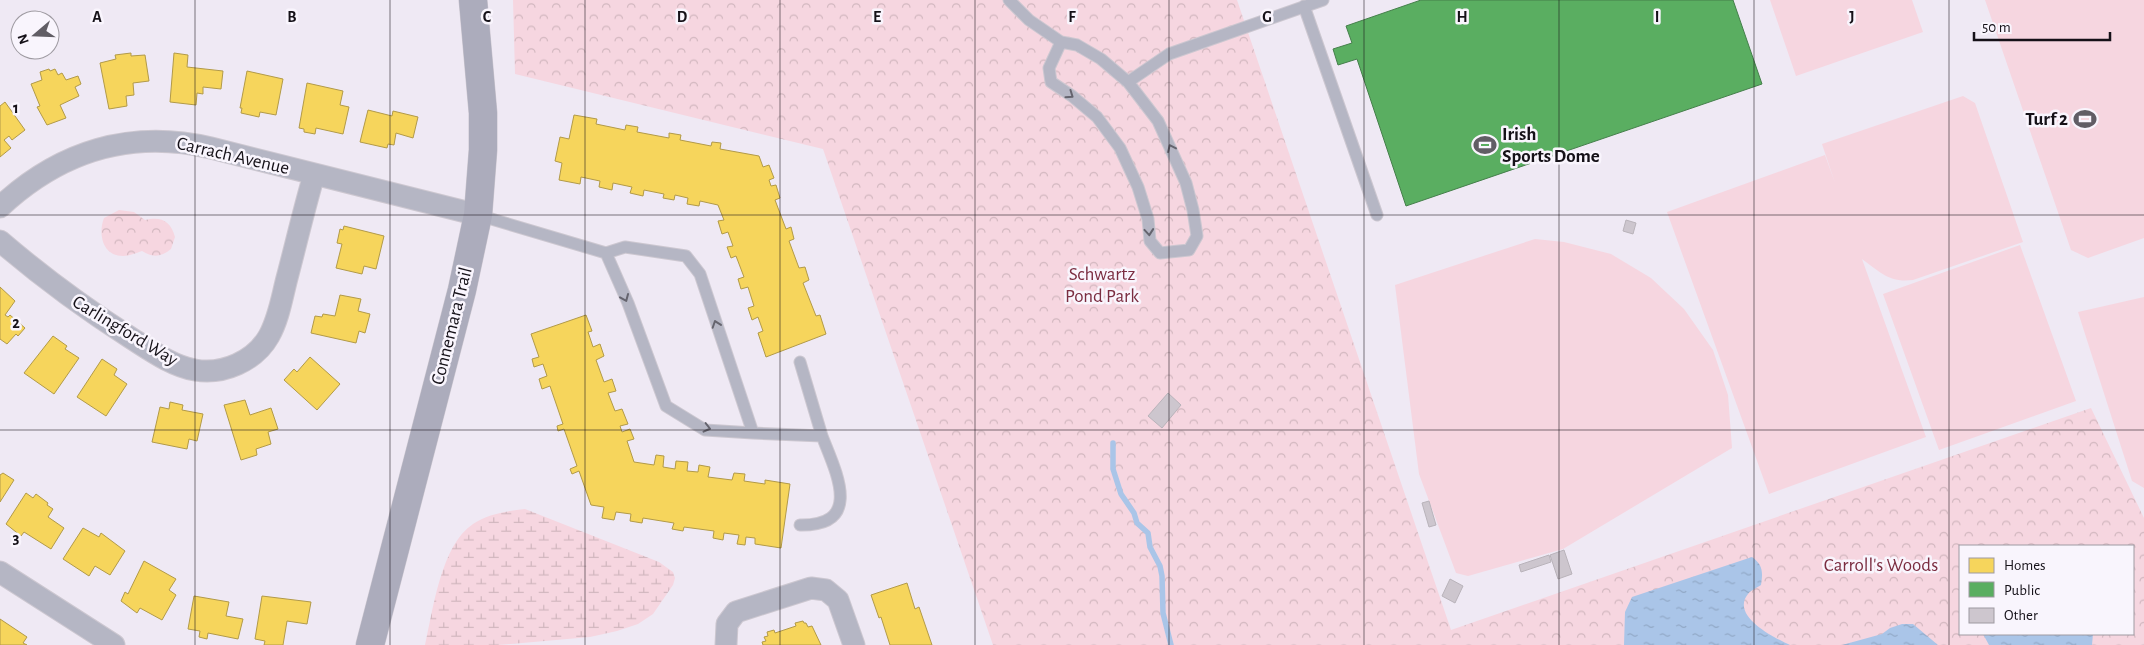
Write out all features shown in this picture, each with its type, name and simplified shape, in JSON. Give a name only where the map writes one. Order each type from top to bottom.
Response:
[{"type":"street","name":"Connemara Trail","points":[[370,645],[462,290],[478,215],[483,150],[483,113],[473,0]]},
{"type":"street","name":"Carrach Avenue","points":[[0,207],[24,186],[64,161],[107,147],[144,142],[172,141],[198,145],[478,215]]},
{"type":"street","name":"Carlingford Way","points":[[0,241],[70,298],[164,358],[194,370],[210,371],[239,364],[250,357],[260,348],[274,324],[314,175]]},
{"type":"street","points":[[0,572],[114,645]]},
{"type":"street","points":[[726,645],[727,624],[736,612],[810,588],[826,590],[838,600],[854,645]]},
{"type":"lane","points":[[1009,0],[1029,20],[1062,42],[1078,45],[1101,59],[1128,82],[1158,121],[1186,183],[1196,236],[1189,250],[1160,253],[1150,241],[1148,219],[1138,187],[1120,148],[1097,117],[1072,96],[1051,82],[1049,68],[1062,42]]},
{"type":"lane","points":[[1128,82],[1168,54],[1323,0]]},
{"type":"lane","points":[[1304,6],[1377,215]]},
{"type":"lane","points":[[478,215],[606,253],[625,246],[686,256],[700,274],[753,433]]},
{"type":"lane","points":[[606,253],[628,303],[666,406],[705,430],[822,436]]},
{"type":"lane","points":[[800,362],[841,492],[840,506],[828,520],[817,525],[800,525]]},
{"type":"green space","name":"Schwartz Pond Park","points":[[513,0],[1237,0],[1451,630],[2091,408],[2144,518],[2144,645],[993,645],[823,149],[515,74]]},
{"type":"green space","points":[[1770,0],[1912,0],[1923,32],[1796,76]]},
{"type":"green space","name":"Turf 2","points":[[1985,0],[2144,0],[2144,238],[2088,258],[2071,250]]},
{"type":"green space","points":[[1963,96],[1975,103],[2023,242],[1913,280],[1897,280],[1885,276],[1862,259],[1926,437],[1769,494],[1667,212],[1825,155],[1835,183],[1822,144]]},
{"type":"green space","points":[[119,210],[134,212],[145,220],[160,219],[165,221],[171,227],[175,237],[171,249],[157,256],[142,251],[123,256],[110,252],[103,243],[102,224],[104,218]]},
{"type":"green space","points":[[1535,239],[1564,242],[1611,254],[1651,278],[1684,309],[1713,350],[1728,395],[1732,448],[1563,549],[1468,576],[1456,573],[1419,474],[1395,285]]},
{"type":"green space","points":[[2020,245],[2076,401],[1939,450],[1883,294]]},
{"type":"green space","points":[[2144,297],[2144,488],[2132,481],[2078,312]]},
{"type":"green space","points":[[525,509],[659,562],[673,572],[675,578],[673,585],[653,614],[638,624],[617,631],[590,637],[498,645],[425,645],[440,579],[453,547],[462,534],[473,524],[491,515]]},
{"type":"water","points":[[1752,557],[1760,566],[1762,580],[1761,585],[1748,594],[1744,602],[1745,610],[1749,618],[1765,632],[1790,645],[1624,645],[1625,612],[1632,597]]},
{"type":"water","points":[[1902,624],[1913,624],[1938,645],[1842,645],[1882,634],[1890,628]]},
{"type":"water","points":[[1984,635],[2093,635],[2092,645],[1989,645]]},
{"type":"building: Homes","points":[[131,53],[131,56],[145,55],[149,81],[133,83],[134,95],[126,96],[127,106],[109,109],[100,63],[116,59],[115,55]]},
{"type":"building: Homes","points":[[174,53],[188,55],[187,67],[223,71],[221,89],[203,87],[203,94],[197,93],[196,105],[170,102]]},
{"type":"building: Homes","points":[[49,69],[50,71],[55,69],[58,75],[62,73],[66,80],[78,76],[81,84],[75,87],[79,96],[60,105],[66,118],[47,125],[37,107],[40,106],[31,84],[42,80],[40,72]]},
{"type":"building: Homes","points":[[247,71],[283,79],[276,115],[260,112],[259,117],[241,113],[242,108],[240,108]]},
{"type":"building: Homes","points":[[307,83],[343,91],[340,105],[349,107],[343,134],[316,128],[315,134],[304,132],[304,129],[299,128]]},
{"type":"building: Homes","points":[[5,102],[25,130],[12,140],[9,136],[4,140],[11,148],[0,157],[0,106]]},
{"type":"building: Homes","points":[[368,110],[392,116],[393,111],[418,117],[413,138],[396,133],[394,145],[388,144],[387,148],[360,142]]},
{"type":"building: Homes","points":[[574,115],[597,119],[596,124],[625,130],[626,125],[638,127],[637,132],[669,138],[669,133],[681,135],[680,140],[711,146],[712,142],[721,143],[720,149],[759,156],[763,167],[769,165],[774,178],[769,180],[771,186],[776,185],[780,198],[775,200],[786,229],[791,227],[794,239],[789,241],[799,268],[805,267],[809,280],[803,283],[816,316],[820,315],[826,334],[766,357],[758,333],[763,331],[758,317],[752,320],[748,308],[754,306],[748,287],[741,289],[738,279],[744,277],[736,256],[731,258],[727,247],[733,246],[728,232],[722,234],[718,221],[724,220],[718,205],[700,201],[699,206],[687,204],[688,198],[675,195],[674,200],[663,198],[664,194],[644,190],[643,196],[630,193],[632,187],[613,183],[612,190],[599,187],[600,181],[581,177],[580,184],[559,180],[562,163],[555,161],[560,137],[569,139]]},
{"type":"building: Homes","points":[[344,226],[384,236],[376,269],[364,266],[362,274],[336,268],[342,244],[337,243],[340,229],[343,230]]},
{"type":"building: Homes","points":[[0,287],[15,301],[5,315],[8,317],[10,315],[25,328],[7,344],[0,339]]},
{"type":"building: Homes","points":[[340,295],[361,299],[358,311],[370,314],[365,333],[359,331],[356,343],[311,333],[315,316],[322,317],[323,314],[335,316]]},
{"type":"building: Homes","points":[[586,315],[592,331],[588,332],[593,347],[600,344],[604,356],[596,360],[604,382],[612,379],[616,391],[608,393],[615,411],[622,409],[628,424],[620,426],[622,432],[630,429],[634,439],[627,441],[634,462],[654,465],[656,455],[664,456],[663,467],[675,469],[676,461],[688,462],[687,471],[698,472],[699,465],[710,467],[708,477],[732,480],[734,473],[745,474],[744,481],[765,484],[765,480],[790,484],[781,548],[755,544],[755,538],[746,537],[745,545],[737,544],[739,535],[724,533],[723,540],[713,538],[714,531],[684,527],[683,531],[672,529],[674,523],[643,518],[642,523],[630,521],[631,514],[616,512],[614,520],[602,518],[604,507],[591,505],[579,471],[572,474],[570,469],[577,466],[564,429],[558,431],[557,426],[563,424],[550,386],[542,389],[539,379],[547,376],[543,364],[534,367],[532,359],[539,357],[531,334]]},
{"type":"building: Homes","points":[[53,336],[67,346],[65,349],[79,358],[54,394],[24,373]]},
{"type":"building: Homes","points":[[310,357],[340,384],[317,410],[284,380],[294,369],[297,372]]},
{"type":"building: Homes","points":[[102,359],[117,369],[114,375],[127,384],[106,416],[77,397]]},
{"type":"building: Homes","points":[[245,400],[250,415],[271,408],[278,429],[268,432],[271,444],[256,449],[257,455],[241,460],[224,405]]},
{"type":"building: Homes","points":[[170,402],[183,405],[182,410],[203,414],[197,441],[189,439],[187,449],[152,442],[160,407],[169,409]]},
{"type":"building: Homes","points":[[3,473],[14,480],[0,502],[0,475]]},
{"type":"building: Homes","points":[[26,493],[33,498],[36,494],[48,503],[47,505],[53,509],[48,517],[64,528],[51,549],[24,532],[21,536],[6,524]]},
{"type":"building: Homes","points":[[83,528],[99,537],[101,533],[125,551],[110,575],[95,566],[89,576],[63,559]]},
{"type":"building: Homes","points":[[144,561],[176,579],[169,590],[176,595],[162,620],[140,608],[137,613],[121,601],[125,592],[128,594]]},
{"type":"building: Homes","points":[[907,583],[915,609],[919,607],[932,645],[890,645],[881,617],[879,618],[871,595]]},
{"type":"building: Homes","points":[[194,596],[229,602],[226,616],[243,619],[238,639],[208,633],[207,639],[199,637],[200,631],[188,629]]},
{"type":"building: Homes","points":[[262,596],[311,602],[307,624],[287,621],[283,645],[264,645],[265,641],[255,639]]},
{"type":"building: Homes","points":[[0,619],[27,637],[23,643],[27,645],[0,645]]},
{"type":"building: Homes","points":[[803,621],[808,627],[812,626],[821,645],[763,645],[762,642],[766,641],[764,637],[768,636],[767,632],[774,630],[775,633],[796,626],[795,623]]},
{"type":"building: Public","name":"Irish Sports Dome","points":[[1421,0],[1733,0],[1762,84],[1406,206],[1357,59],[1338,65],[1333,49],[1352,43],[1346,26]]},
{"type":"building: Other","points":[[1626,220],[1636,223],[1633,234],[1623,231]]},
{"type":"building: Other","points":[[1168,393],[1181,405],[1162,428],[1148,416]]},
{"type":"building: Other","points":[[1429,501],[1436,525],[1429,527],[1422,503]]},
{"type":"building: Other","points":[[1564,550],[1572,574],[1558,579],[1550,555]]},
{"type":"building: Other","points":[[1549,555],[1551,562],[1521,572],[1519,565]]},
{"type":"building: Other","points":[[1450,579],[1463,586],[1455,603],[1442,596]]},
{"type":"waterway","points":[[1113,443],[1113,469],[1121,494],[1134,513],[1137,523],[1148,533],[1150,547],[1160,566],[1163,613],[1171,645]]},
{"type":"place","name":"Turf 2","points":[[2085,119]]},
{"type":"place","name":"Irish Sports Dome","points":[[1485,145]]},
{"type":"park label","name":"Carroll's Woods","points":[[1881,565]]}]
